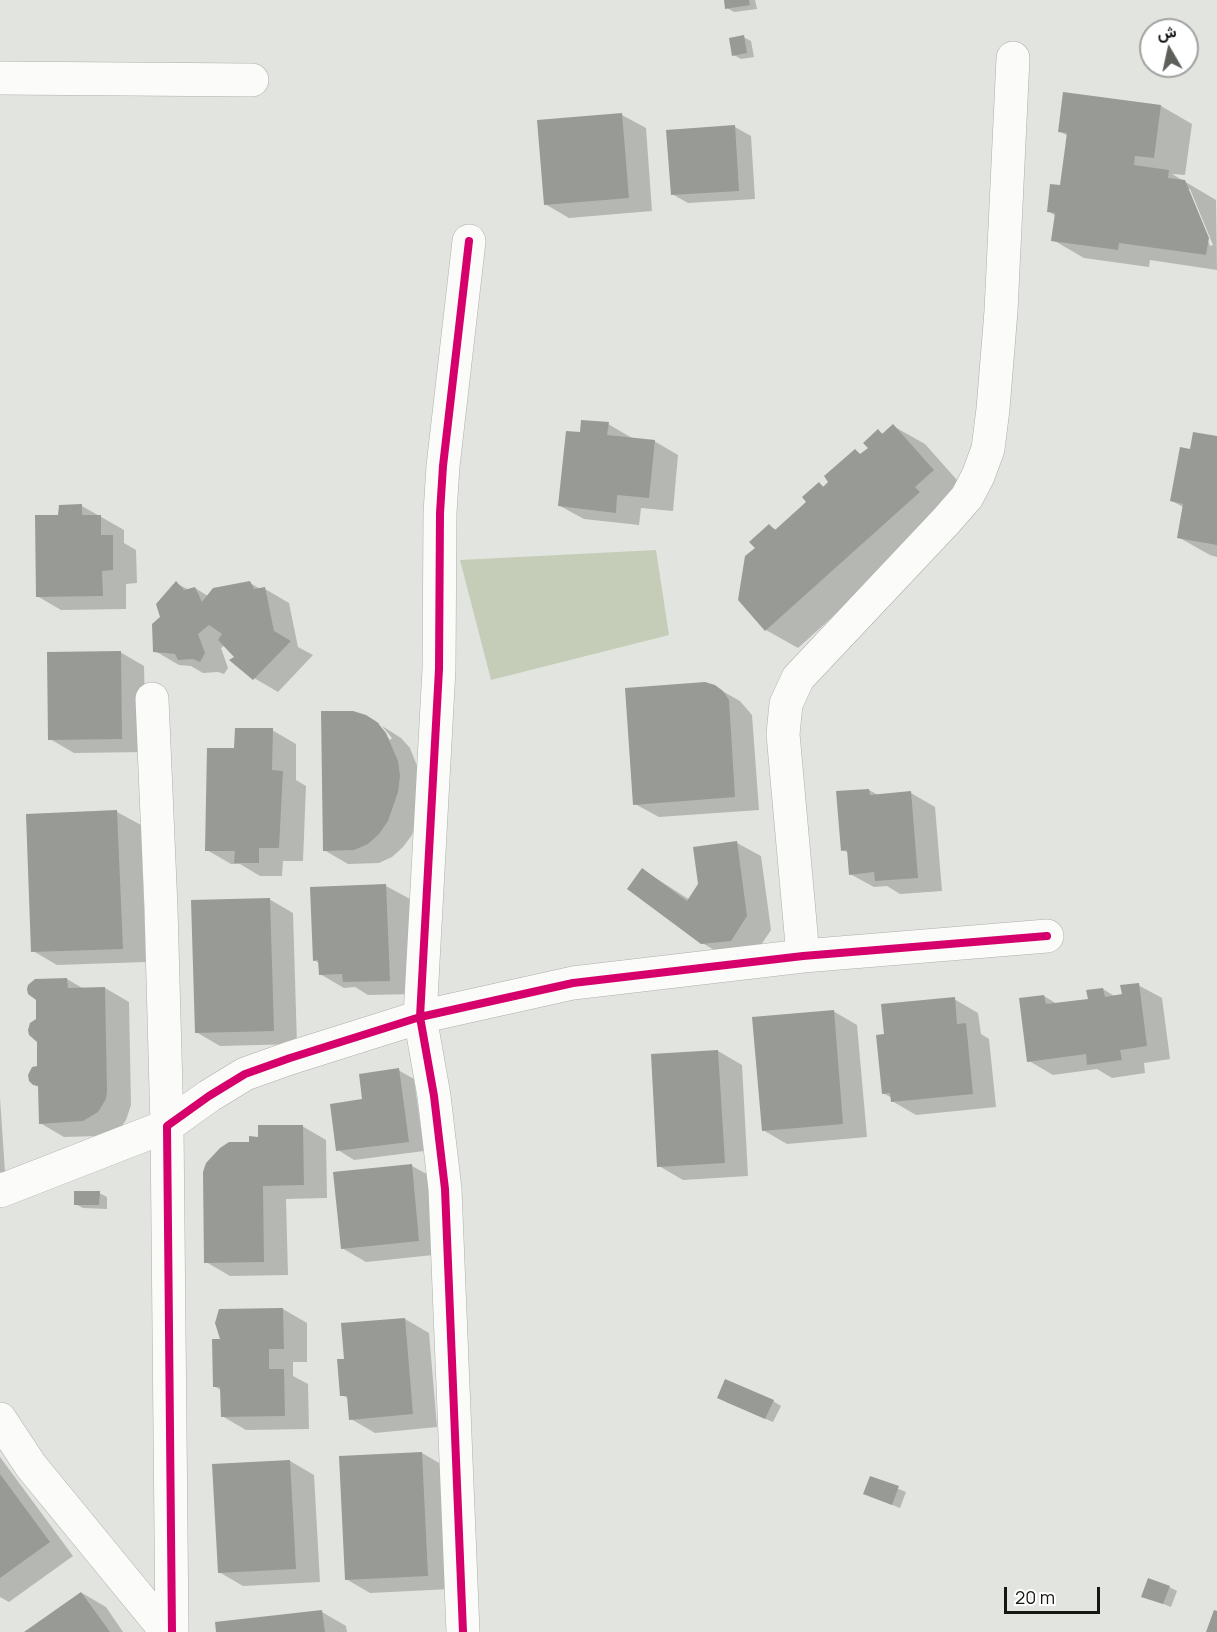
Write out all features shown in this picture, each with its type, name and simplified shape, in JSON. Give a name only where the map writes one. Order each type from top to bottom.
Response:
[{"type":"street","points":[[803,956],[783,734],[786,704],[798,678],[967,497],[988,449],[1001,310],[1013,58]]},
{"type":"street","points":[[0,78],[252,80]]},
{"type":"street","points":[[463,1632],[445,1189],[434,1096],[420,1017],[439,669],[440,513],[443,466],[469,241]]},
{"type":"street","points":[[152,699],[167,1126],[170,1632]]},
{"type":"street","points":[[0,1191],[167,1126],[245,1074],[420,1017],[573,983],[803,956],[1047,936]]},
{"type":"street","points":[[0,1419],[31,1466],[170,1632]]},
{"type":"green space","points":[[656,550],[669,635],[491,680],[460,560]]},
{"type":"building","points":[[724,0],[749,0],[750,5],[725,9]]},
{"type":"building","points":[[744,35],[747,53],[732,56],[729,38]]},
{"type":"building","points":[[1063,92],[1161,105],[1154,158],[1135,156],[1134,165],[1169,170],[1168,178],[1185,180],[1209,238],[1206,255],[1119,243],[1118,250],[1051,241],[1055,213],[1047,212],[1050,184],[1060,185],[1067,133],[1058,132]]},
{"type":"building","points":[[622,113],[629,198],[544,205],[537,120]]},
{"type":"building","points":[[735,125],[739,191],[671,195],[666,130]]},
{"type":"building","points":[[581,420],[609,422],[607,435],[655,440],[649,498],[617,495],[616,513],[558,506],[566,431],[580,432]]},
{"type":"building","points":[[893,424],[934,470],[915,487],[920,492],[765,631],[738,600],[745,556],[755,548],[749,542],[769,524],[775,530],[806,502],[802,497],[819,482],[823,487],[828,482],[824,476],[855,449],[860,454],[868,448],[863,443],[878,429],[882,434]]},
{"type":"building","points":[[1193,432],[1217,436],[1217,545],[1177,538],[1183,504],[1170,501],[1180,447],[1190,449]]},
{"type":"building","points":[[82,504],[82,515],[101,515],[101,535],[113,535],[113,570],[102,571],[103,596],[36,597],[35,515],[58,515],[59,505]]},
{"type":"building","points":[[176,581],[184,590],[195,587],[202,602],[213,588],[250,581],[254,589],[265,587],[274,631],[291,641],[253,680],[229,660],[234,657],[218,640],[222,634],[209,625],[198,634],[205,653],[200,662],[193,659],[178,660],[175,654],[153,652],[152,624],[160,617],[156,604]]},
{"type":"building","points":[[121,651],[122,739],[48,740],[47,652]]},
{"type":"building","points":[[705,682],[723,691],[729,700],[735,797],[633,805],[625,688]]},
{"type":"building","points":[[321,711],[353,711],[377,722],[386,733],[398,761],[400,776],[398,792],[388,821],[368,844],[354,850],[323,851]]},
{"type":"building","points":[[235,728],[273,728],[272,770],[283,771],[279,848],[259,848],[259,863],[234,863],[235,851],[205,851],[207,748],[234,748]]},
{"type":"building","points":[[869,789],[870,795],[911,791],[918,878],[875,881],[874,872],[849,875],[847,850],[841,851],[836,791]]},
{"type":"building","points":[[117,810],[123,949],[31,952],[26,814]]},
{"type":"building","points":[[737,841],[747,916],[731,941],[701,944],[627,889],[642,868],[687,901],[698,884],[693,847]]},
{"type":"building","points":[[386,884],[390,981],[343,982],[342,974],[319,975],[318,960],[313,961],[310,887]]},
{"type":"building","points":[[270,898],[274,1031],[195,1033],[191,900]]},
{"type":"building","points":[[67,978],[68,988],[105,987],[106,1099],[98,1112],[83,1121],[39,1124],[38,1086],[29,1081],[28,1075],[32,1067],[37,1066],[37,1042],[29,1035],[28,1030],[30,1023],[36,1019],[36,1000],[28,994],[27,989],[35,979]]},
{"type":"building","points":[[1139,983],[1147,1046],[1120,1050],[1122,1060],[1087,1065],[1086,1054],[1027,1062],[1019,998],[1044,995],[1046,1004],[1088,999],[1086,990],[1103,988],[1105,997],[1122,994],[1120,985]]},
{"type":"building","points":[[955,997],[957,1024],[966,1023],[973,1094],[891,1102],[890,1093],[882,1094],[876,1035],[884,1034],[881,1004]]},
{"type":"building","points":[[834,1010],[843,1124],[762,1131],[752,1017]]},
{"type":"building","points":[[718,1050],[725,1163],[657,1167],[651,1054]]},
{"type":"building","points":[[399,1068],[409,1142],[336,1151],[330,1104],[362,1099],[359,1074]]},
{"type":"building","points":[[258,1125],[303,1125],[304,1185],[263,1186],[264,1262],[204,1263],[203,1172],[206,1163],[229,1142],[249,1142],[249,1136],[258,1137]]},
{"type":"building","points":[[412,1164],[419,1241],[341,1249],[333,1172]]},
{"type":"building","points":[[74,1191],[100,1191],[99,1205],[74,1205]]},
{"type":"building","points":[[283,1308],[284,1349],[269,1349],[269,1369],[284,1369],[285,1416],[221,1417],[220,1387],[213,1387],[212,1339],[220,1339],[215,1323],[219,1309]]},
{"type":"building","points":[[405,1318],[413,1414],[349,1420],[347,1396],[340,1396],[337,1359],[344,1359],[341,1323]]},
{"type":"building","points":[[725,1379],[774,1400],[765,1419],[717,1398]]},
{"type":"building","points":[[422,1452],[428,1576],[345,1580],[339,1456]]},
{"type":"building","points":[[290,1460],[296,1569],[218,1573],[212,1464]]},
{"type":"building","points":[[0,1474],[50,1542],[0,1578]]},
{"type":"building","points":[[870,1476],[899,1486],[892,1505],[863,1494]]},
{"type":"building","points":[[1148,1578],[1170,1586],[1163,1604],[1141,1597]]},
{"type":"building","points":[[81,1592],[110,1632],[24,1632]]},
{"type":"building","points":[[322,1610],[325,1632],[216,1632],[215,1622]]},
{"type":"building","points":[[1214,1610],[1217,1611],[1217,1632],[1206,1632]]},
{"type":"cycle path","points":[[463,1632],[445,1189],[434,1096],[420,1017],[439,669],[440,513],[443,466],[469,241]]},
{"type":"cycle path","points":[[172,1632],[167,1126],[245,1074],[290,1058],[420,1017],[573,983],[803,956],[1047,936]]}]
